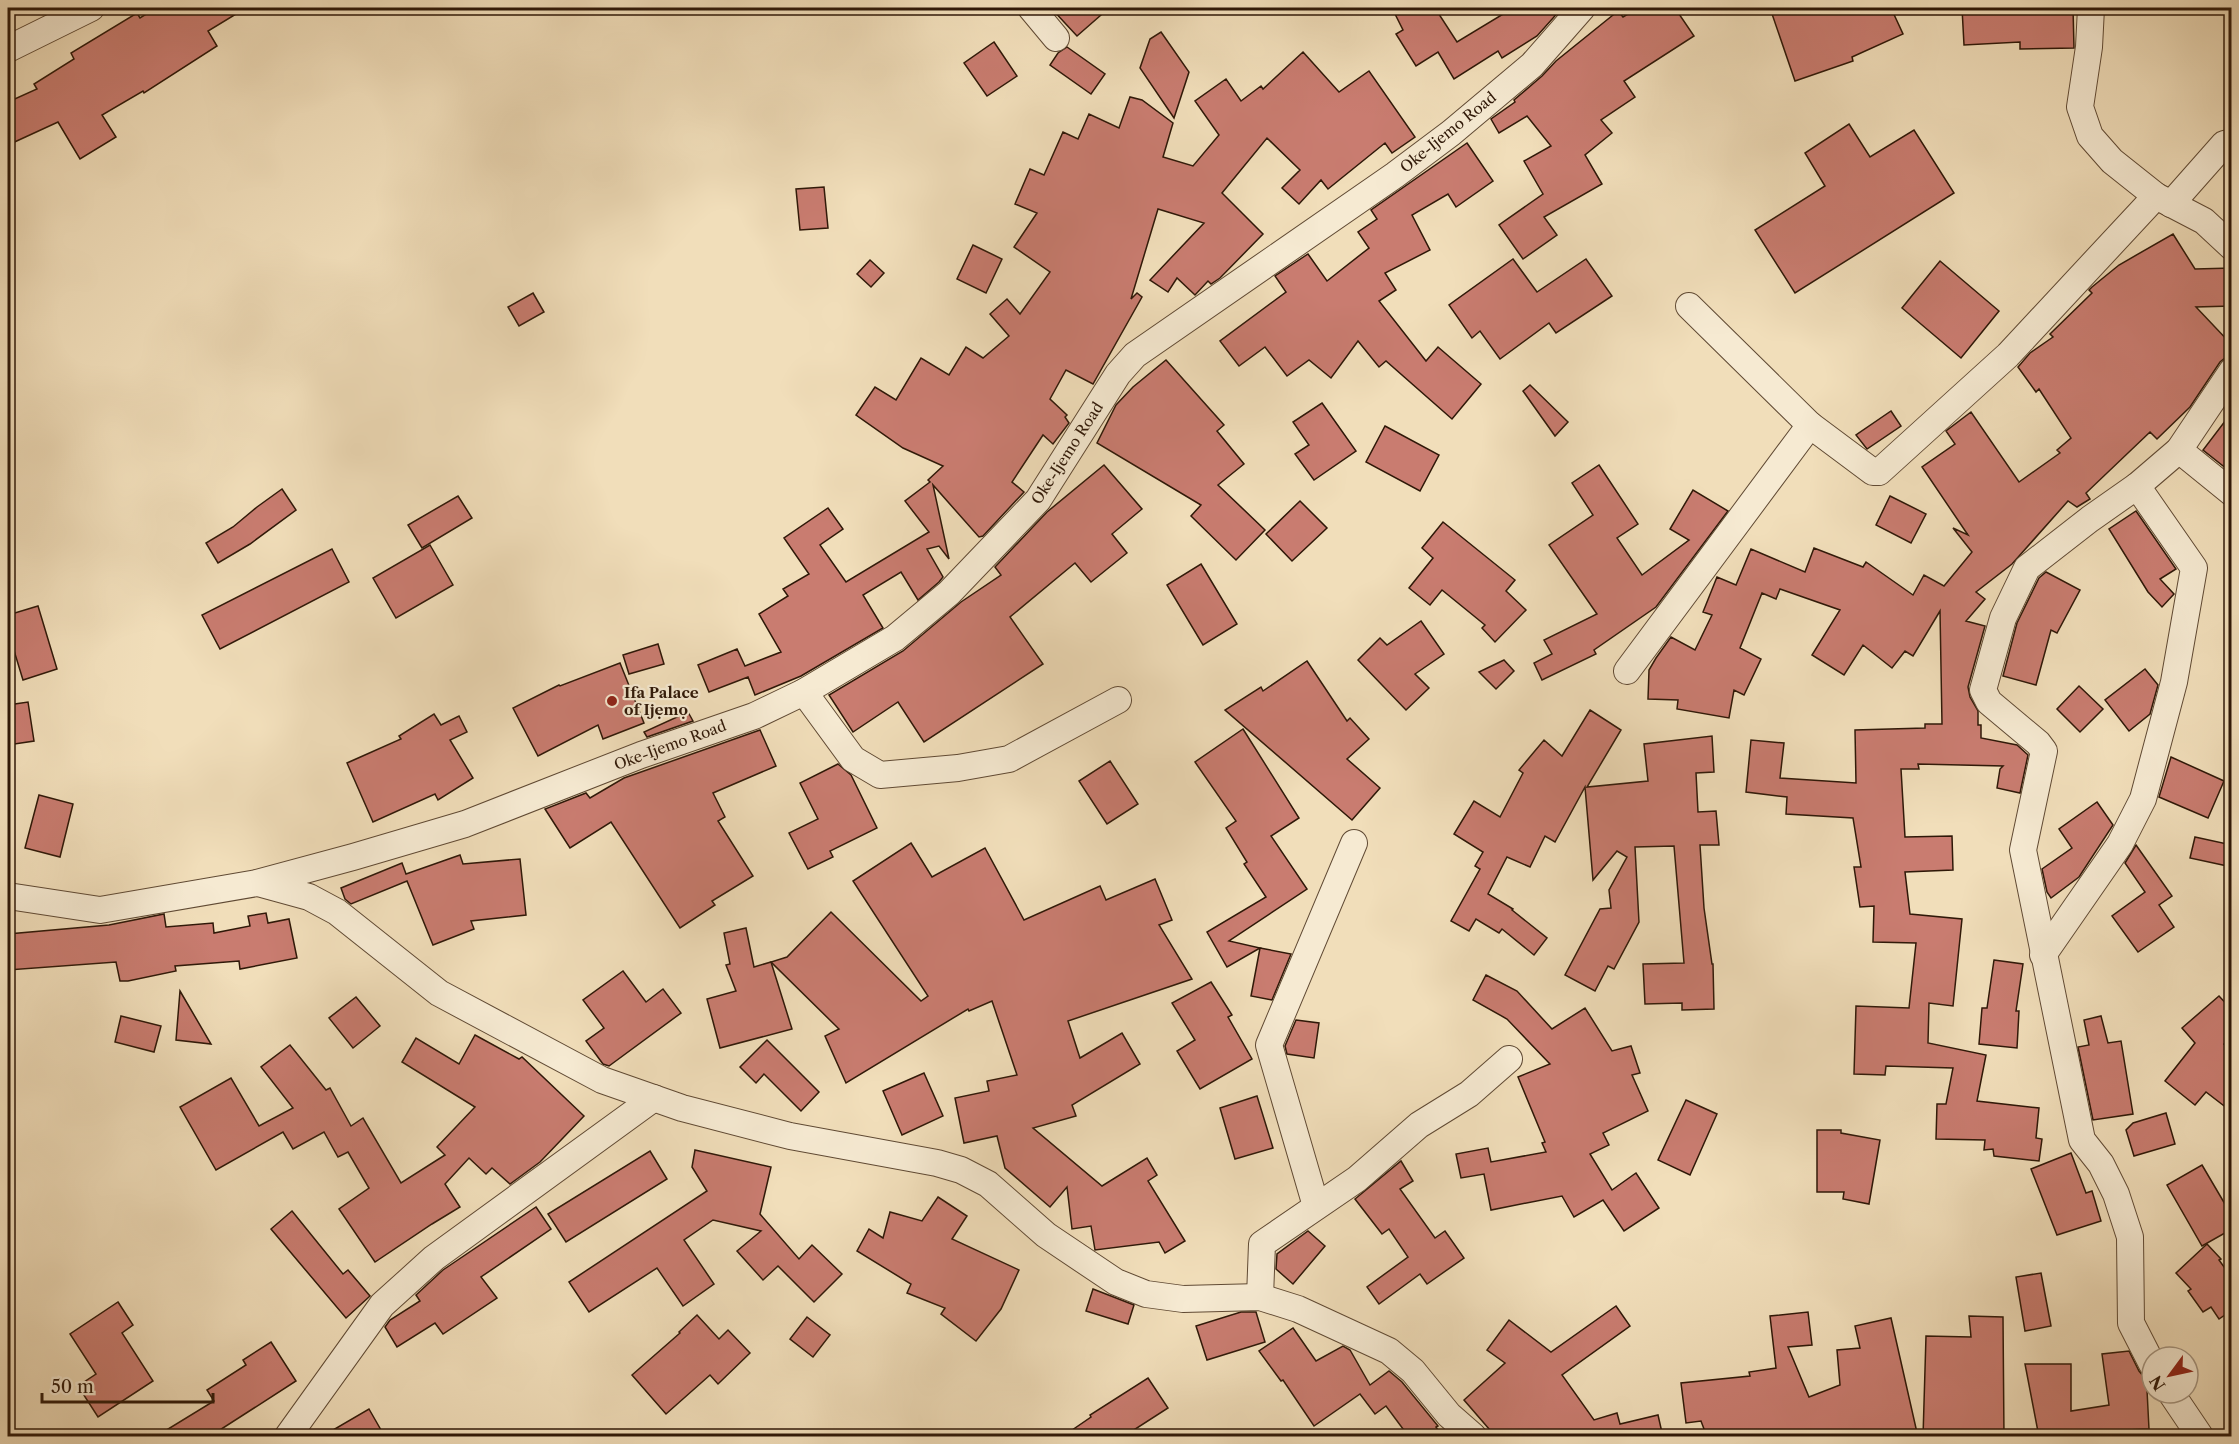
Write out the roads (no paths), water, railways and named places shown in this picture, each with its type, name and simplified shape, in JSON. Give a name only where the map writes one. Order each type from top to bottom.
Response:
[{"type":"street","points":[[8,49],[92,8]]},
{"type":"street","points":[[1031,8],[1056,38]]},
{"type":"street","name":"Oke-Ijemo Road","points":[[8,896],[100,910],[257,883],[465,824],[640,755],[754,716],[804,692],[895,639],[949,593],[1038,500],[1119,374],[1135,355],[1395,175],[1451,133],[1532,65],[1582,8]]},
{"type":"street","points":[[2091,8],[2089,47],[2079,107],[2090,136],[2112,161],[2163,200],[2204,221],[2232,247]]},
{"type":"street","points":[[1689,306],[1810,425],[1873,472],[1884,469],[2008,355],[2163,200],[2224,144],[2232,142]]},
{"type":"street","points":[[2142,1345],[2131,1323],[2130,1237],[2111,1184],[2101,1164],[2082,1140],[2023,850],[2044,751],[2038,743],[1989,702],[1983,690],[2003,618],[2027,568],[2137,486],[2179,450],[2232,372]]},
{"type":"street","points":[[1627,671],[1810,425]]},
{"type":"street","points":[[2179,450],[2232,493]]},
{"type":"street","points":[[2043,955],[2120,844],[2143,799],[2174,682],[2194,568],[2137,486]]},
{"type":"street","points":[[804,692],[853,759],[880,775],[957,768],[1009,759],[1118,700]]},
{"type":"street","points":[[1316,1206],[1269,1045],[1354,843]]},
{"type":"street","points":[[257,883],[309,897],[337,912],[440,993],[602,1080],[682,1108],[790,1136],[937,1163],[961,1170],[988,1184],[1046,1235],[1116,1282],[1146,1294],[1184,1299],[1260,1297],[1298,1309],[1389,1351],[1413,1371],[1449,1415],[1473,1437]]},
{"type":"street","points":[[1260,1297],[1262,1244],[1357,1179],[1419,1125],[1469,1094],[1509,1059]]},
{"type":"street","points":[[288,1437],[382,1305],[434,1258],[654,1098]]},
{"type":"street","points":[[2179,1405],[2200,1437]]},
{"type":"place","name":"Ifa Palace of Ijẹmọ","points":[[612,701]]}]
